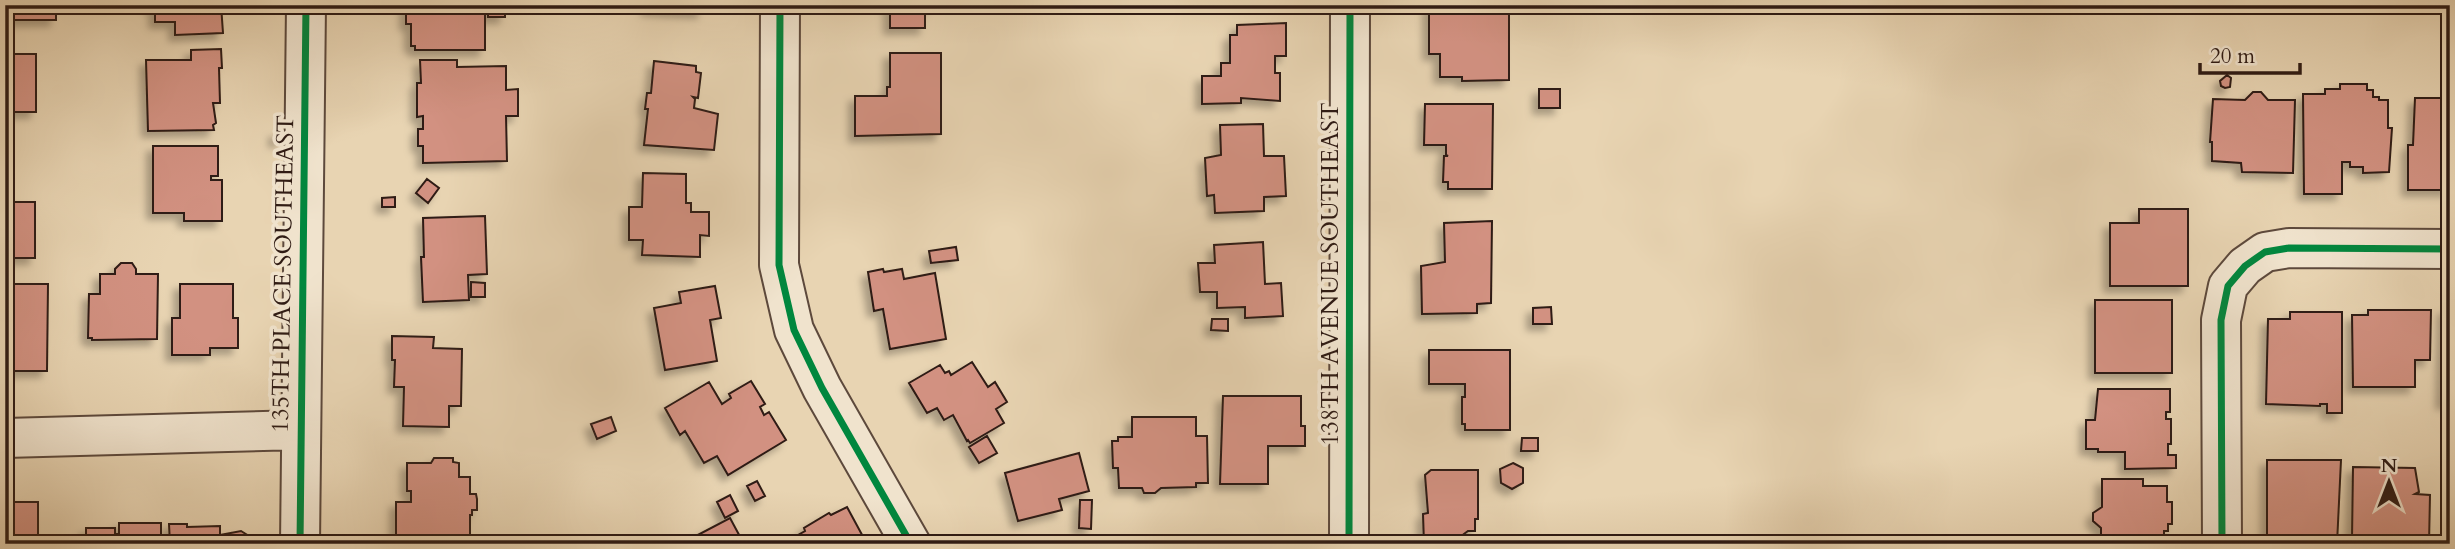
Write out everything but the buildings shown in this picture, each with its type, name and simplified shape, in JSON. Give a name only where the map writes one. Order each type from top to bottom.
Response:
[{"type":"street","name":"135TH PLACE SOUTHEAST","points":[[300,544],[306,5]]},
{"type":"street","points":[[780,5],[779,265],[794,330],[822,388],[911,544]]},
{"type":"street","name":"138TH AVENUE SOUTHEAST","points":[[1349,544],[1350,5]]},
{"type":"street","points":[[2222,544],[2221,320],[2228,286],[2245,266],[2265,252],[2289,248],[2450,249]]},
{"type":"street","points":[[5,438],[301,430]]},
{"type":"cycle path","points":[[300,544],[306,5]]},
{"type":"cycle path","points":[[780,5],[779,265],[794,330],[822,388],[911,544]]},
{"type":"cycle path","points":[[1349,544],[1350,5]]},
{"type":"cycle path","points":[[2222,544],[2221,320],[2228,286],[2245,266],[2265,252],[2289,248],[2450,249]]}]
